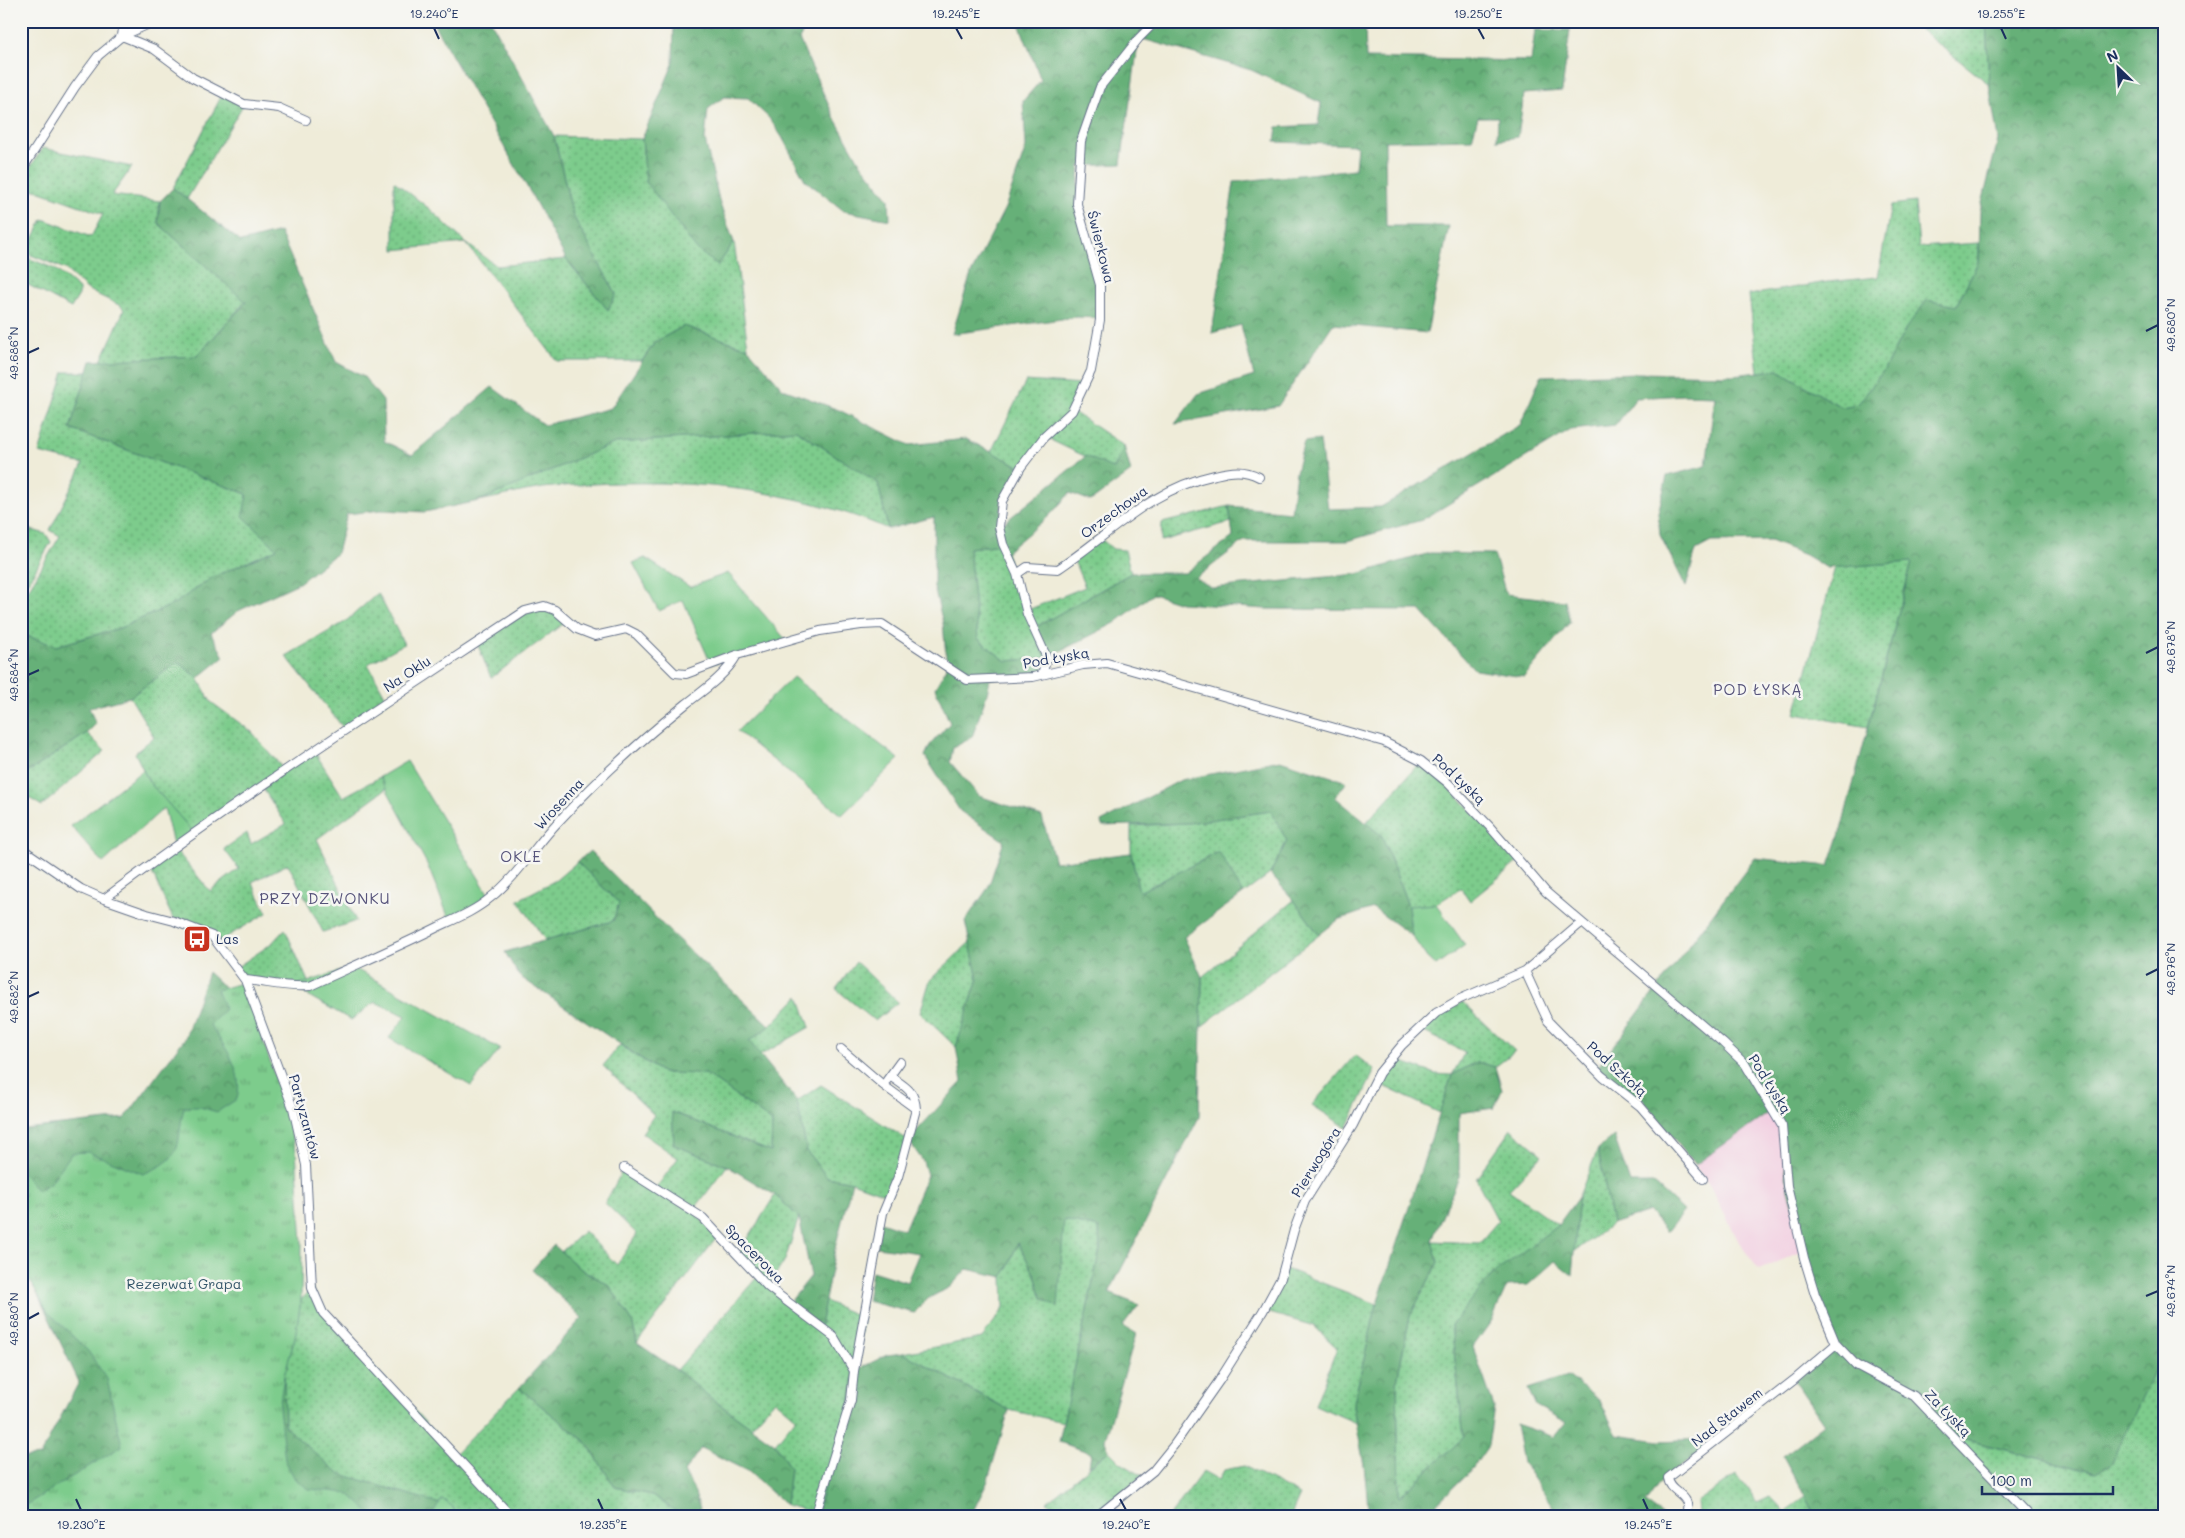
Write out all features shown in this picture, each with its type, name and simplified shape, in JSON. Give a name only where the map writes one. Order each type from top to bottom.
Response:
[{"type":"street","points":[[122,36],[124,21]]},
{"type":"street","points":[[21,171],[87,68],[109,45],[122,36],[156,21]]},
{"type":"street","name":"Świerkowa","points":[[1042,674],[1047,658],[1027,614],[1017,574],[1003,544],[999,527],[1002,501],[1021,467],[1044,437],[1072,411],[1091,371],[1100,320],[1100,286],[1077,204],[1081,141],[1100,86],[1139,38],[1156,21]]},
{"type":"street","points":[[122,36],[154,49],[193,78],[244,104],[280,108],[306,120]]},
{"type":"street","name":"Orzechowa","points":[[1017,574],[1027,567],[1058,569],[1135,510],[1160,494],[1198,478],[1241,470],[1259,477]]},
{"type":"street","name":"Na Oklu","points":[[104,900],[194,833],[524,611],[544,606],[555,610],[577,629],[595,636],[626,629],[636,634],[675,673],[686,674],[737,655]]},
{"type":"street","name":"Pod Łyską","points":[[737,655],[820,631],[882,624],[967,680],[1034,677],[1083,665],[1107,663],[1384,742],[1421,761],[1448,783],[1490,827],[1546,892],[1581,924],[1723,1043],[1745,1064],[1782,1126],[1787,1186],[1804,1258],[1815,1294],[1836,1344]]},
{"type":"street","name":"Wiosenna","points":[[245,980],[292,987],[310,986],[422,935],[491,898],[516,872],[557,822],[589,790],[638,745],[707,688],[732,664],[737,655]]},
{"type":"street","name":"Partyzantów","points":[[21,848],[81,889],[104,900],[147,914],[174,920],[212,936],[245,980],[293,1108],[306,1165],[312,1288],[323,1313],[512,1517]]},
{"type":"street","name":"Pierwogóra","points":[[1096,1517],[1153,1471],[1180,1437],[1251,1330],[1281,1278],[1294,1230],[1305,1201],[1353,1125],[1379,1073],[1402,1045],[1436,1013],[1460,999],[1525,971],[1581,924]]},
{"type":"street","name":"Pod Szkołą","points":[[1525,971],[1548,1021],[1602,1076],[1640,1106],[1704,1179]]},
{"type":"street","points":[[841,1049],[883,1085],[916,1109]]},
{"type":"street","points":[[883,1085],[900,1062]]},
{"type":"street","points":[[815,1517],[851,1400],[854,1371],[883,1213],[898,1177],[916,1109],[916,1098],[909,1089],[890,1076]]},
{"type":"street","name":"Spacerowa","points":[[624,1168],[703,1218],[768,1287],[834,1337],[854,1371]]},
{"type":"street","name":"Nad Stawem","points":[[1685,1517],[1688,1505],[1685,1499],[1669,1482],[1668,1478],[1794,1380],[1836,1344]]},
{"type":"street","name":"Za Łyską","points":[[1836,1344],[1856,1365],[1914,1396],[2030,1517]]},
{"type":"shaded area","points":[[1770,1112],[1779,1130],[1801,1252],[1759,1270],[1740,1244],[1710,1186],[1695,1165]]},
{"type":"green space","points":[[432,21],[491,21],[554,136],[573,216],[616,294],[608,310],[566,259],[530,192]]},
{"type":"green space","points":[[674,21],[810,21],[799,39],[834,117],[859,161],[889,199],[890,220],[844,211],[805,180],[782,137],[769,118],[748,98],[724,97],[708,109],[705,140],[720,204],[734,242],[718,265],[697,250],[646,182],[642,139],[673,64]]},
{"type":"green space","points":[[1018,21],[1365,21],[1366,58],[1531,61],[1535,30],[1570,30],[1562,91],[1524,94],[1518,137],[1497,140],[1498,117],[1478,117],[1472,139],[1385,141],[1386,226],[1449,226],[1427,333],[1333,324],[1278,406],[1175,424],[1198,394],[1254,376],[1241,325],[1212,333],[1234,182],[1355,169],[1357,145],[1275,142],[1277,127],[1318,125],[1321,103],[1251,70],[1139,38],[1121,164],[1080,166],[1077,204],[1101,287],[1097,318],[1077,317],[952,334],[971,274],[1005,208],[1026,147],[1023,101],[1041,80]]},
{"type":"green space","points":[[1909,21],[1986,21],[1989,84]]},
{"type":"green space","points":[[1986,21],[2164,21],[2164,1363],[2156,1367],[2112,1463],[2097,1473],[1955,1437],[2034,1517],[1816,1517],[1783,1456],[1824,1424],[1794,1380],[1836,1344],[1815,1294],[1787,1186],[1782,1126],[1770,1112],[1695,1165],[1640,1096],[1632,1098],[1597,1068],[1755,858],[1829,866],[1841,830],[1912,562],[1827,568],[1805,555],[1770,541],[1711,542],[1696,550],[1686,587],[1660,535],[1658,513],[1667,476],[1706,466],[1715,396],[1684,395],[1636,398],[1616,425],[1571,430],[1422,520],[1347,541],[1244,541],[1196,578],[1212,588],[1357,574],[1430,553],[1494,554],[1506,594],[1565,601],[1570,622],[1524,677],[1475,670],[1420,610],[1265,609],[1181,603],[1153,594],[1115,623],[1047,658],[1042,674],[990,679],[987,694],[972,737],[953,748],[950,762],[979,796],[1042,817],[1055,862],[1131,853],[1139,892],[1219,852],[1243,894],[1184,937],[1202,977],[1199,1117],[1109,1293],[1139,1305],[1123,1326],[1136,1334],[1105,1440],[1109,1451],[1089,1466],[1091,1453],[1059,1442],[1100,1249],[1099,1228],[1064,1220],[1058,1307],[1042,1298],[1035,1275],[1018,1243],[1003,1277],[967,1269],[950,1287],[929,1298],[914,1313],[867,1301],[872,1271],[907,1282],[919,1253],[877,1247],[881,1222],[904,1230],[927,1175],[923,1161],[908,1140],[962,1082],[956,1047],[978,979],[965,921],[988,888],[1004,841],[960,811],[925,756],[930,745],[950,723],[935,688],[947,667],[943,623],[934,587],[934,517],[888,529],[878,483],[796,430],[615,443],[479,501],[425,512],[381,510],[347,514],[337,553],[299,583],[238,611],[211,633],[224,657],[198,678],[178,662],[130,697],[89,708],[96,724],[87,733],[21,777],[21,634],[56,646],[120,628],[174,604],[213,577],[277,549],[243,516],[247,494],[70,429],[91,361],[197,356],[246,302],[158,223],[160,201],[173,188],[241,242],[280,232],[336,362],[364,377],[383,401],[384,441],[412,455],[492,387],[544,425],[611,408],[655,342],[684,326],[748,348],[783,389],[839,410],[909,445],[966,439],[1021,467],[1002,501],[1000,526],[1086,456],[1114,469],[1124,446],[1131,472],[1091,501],[1070,493],[1049,516],[1006,552],[1002,544],[969,548],[978,639],[1006,661],[1046,658],[1034,628],[1131,573],[1185,573],[1233,537],[1229,506],[1291,512],[1296,472],[1304,442],[1320,440],[1328,509],[1381,507],[1520,425],[1541,376],[1638,373],[1732,375],[1778,370],[1841,407],[1858,404],[1884,370],[1906,328],[1927,300],[1956,306],[1979,260],[1980,211],[1998,140],[1989,84]]},
{"type":"green space","points":[[222,95],[243,105],[187,199],[173,188]]},
{"type":"green space","points":[[554,136],[642,139],[646,182],[718,265],[734,242],[748,348],[684,326],[655,342],[642,361],[557,361],[466,243],[497,266],[566,259],[608,310],[616,294],[573,216]]},
{"type":"green space","points":[[43,148],[132,167],[112,195],[160,201],[158,223],[246,301],[197,356],[101,361],[124,310],[121,306],[88,290],[65,269],[26,253],[43,219],[91,237],[103,214],[21,185],[21,181]]},
{"type":"green space","points":[[394,181],[431,210],[466,243],[394,250]]},
{"type":"green space","points":[[1915,202],[1919,247],[1979,243],[1979,260],[1956,306],[1906,328],[1884,370],[1858,405],[1841,407],[1778,370],[1758,372],[1749,295],[1827,282],[1878,277],[1891,205]]},
{"type":"green space","points":[[21,255],[55,269],[79,289],[79,295],[71,308],[21,281]]},
{"type":"green space","points":[[64,372],[88,372],[70,429],[247,494],[277,549],[213,577],[174,604],[120,628],[56,646],[21,634],[21,602],[60,536],[50,530],[83,464],[39,453]]},
{"type":"green space","points":[[1026,381],[1083,385],[1072,411],[1124,446],[1114,470],[1044,437],[1021,467],[991,452]]},
{"type":"green space","points":[[796,430],[878,483],[888,529],[848,514],[806,502],[718,487],[630,483],[586,484],[543,488],[479,501],[615,443]]},
{"type":"green space","points":[[1229,506],[1231,522],[1161,541],[1162,523]]},
{"type":"green space","points":[[21,527],[46,534],[51,542],[21,595]]},
{"type":"green space","points":[[1101,539],[1113,549],[1125,550],[1131,573],[1036,627],[1030,609],[1085,587],[1074,561]]},
{"type":"green space","points":[[1003,544],[1027,614],[1047,658],[1006,661],[978,639],[969,548]]},
{"type":"green space","points":[[645,558],[690,587],[728,573],[787,641],[711,664],[683,600],[659,611],[633,563]]},
{"type":"green space","points":[[1912,562],[1868,727],[1795,714],[1835,567]]},
{"type":"green space","points":[[378,593],[404,644],[368,664],[388,701],[345,730],[286,656],[345,622]]},
{"type":"green space","points":[[544,606],[568,620],[491,678],[477,643],[525,611]]},
{"type":"green space","points":[[178,661],[198,678],[211,702],[252,732],[285,771],[314,751],[343,797],[380,777],[387,788],[317,839],[356,921],[323,932],[288,864],[252,882],[267,913],[218,942],[174,921],[149,866],[174,848],[210,891],[239,869],[224,849],[247,833],[251,844],[286,824],[262,787],[194,833],[149,782],[135,753],[154,737],[130,697]]},
{"type":"green space","points":[[793,677],[899,759],[842,815],[737,731]]},
{"type":"green space","points":[[87,733],[105,751],[42,806],[21,793],[21,777]]},
{"type":"green space","points":[[1280,760],[1347,782],[1335,797],[1382,836],[1408,906],[1412,936],[1373,908],[1338,920],[1319,935],[1294,900],[1270,874],[1287,841],[1271,811],[1188,823],[1102,826],[1101,822],[1181,780]]},
{"type":"green space","points":[[407,761],[491,898],[469,912],[448,916],[427,864],[380,777]]},
{"type":"green space","points":[[1421,761],[1433,770],[1519,861],[1470,901],[1461,888],[1436,904],[1408,906],[1382,836],[1365,824]]},
{"type":"green space","points":[[143,770],[149,782],[194,833],[174,848],[164,808],[103,863],[71,826]]},
{"type":"green space","points":[[1271,811],[1287,841],[1270,874],[1243,894],[1218,852],[1139,893],[1131,853],[1131,826],[1188,823]]},
{"type":"green space","points":[[590,851],[670,932],[770,1026],[749,1041],[797,1101],[807,1152],[827,1177],[852,1182],[836,1244],[820,1326],[789,1303],[811,1276],[799,1217],[775,1195],[727,1166],[674,1145],[672,1112],[771,1152],[772,1122],[706,1074],[663,1073],[519,976],[505,952],[613,921],[619,903],[577,862]]},
{"type":"green space","points":[[577,862],[619,903],[613,921],[545,940],[518,900],[556,880]]},
{"type":"green space","points":[[1294,900],[1319,935],[1201,1027],[1202,977]]},
{"type":"green space","points":[[1436,904],[1465,945],[1436,966],[1427,958],[1412,936],[1408,906]]},
{"type":"green space","points":[[285,929],[310,986],[245,980],[237,967],[271,944]]},
{"type":"green space","points":[[970,942],[978,979],[956,1047],[920,1013],[930,980]]},
{"type":"green space","points":[[856,962],[898,1002],[875,1021],[836,989]]},
{"type":"green space","points":[[352,967],[500,1049],[471,1086],[389,1038],[406,1016],[375,1002],[351,1020],[293,987]]},
{"type":"green space","name":"Rezerwat Grapa","points":[[208,972],[259,1020],[296,1207],[283,1298],[285,1427],[338,1473],[447,1506],[451,1517],[21,1517],[21,1458],[40,1456],[79,1382],[32,1282],[21,1269],[21,1127],[25,1129],[125,1118],[185,1038]]},
{"type":"green space","name":"Rezerwat Grapa","points":[[241,983],[253,1009],[296,1150],[302,1243],[301,1300],[295,1337],[284,1376],[279,1408],[285,1460],[295,1479],[309,1489],[348,1493],[374,1517],[21,1517],[21,1508],[122,1446],[107,1379],[88,1351],[47,1311],[32,1284],[21,1274],[21,1171],[38,1191],[51,1182],[72,1153],[88,1152],[143,1174],[167,1162],[177,1148],[184,1107],[200,1107],[217,1112],[237,1099],[238,1078],[232,1059],[210,1025],[225,1009],[217,990]]},
{"type":"green space","points":[[799,996],[810,1027],[759,1056],[748,1041],[770,1026]]},
{"type":"green space","points":[[1462,1002],[1515,1051],[1495,1067],[1477,1062],[1452,1075],[1465,1052],[1422,1031],[1443,1013]]},
{"type":"green space","points":[[620,1045],[663,1073],[706,1074],[772,1122],[771,1152],[672,1112],[674,1145],[727,1166],[693,1211],[718,1236],[637,1343],[632,1321],[609,1285],[579,1268],[561,1252],[584,1231],[617,1265],[637,1234],[605,1203],[624,1168],[656,1188],[678,1158],[642,1133],[654,1115],[603,1066]]},
{"type":"green space","points":[[1355,1055],[1375,1070],[1347,1128],[1312,1105]]},
{"type":"green space","points":[[1395,1059],[1435,1074],[1452,1075],[1440,1113],[1379,1084]]},
{"type":"green space","points":[[1477,1062],[1495,1067],[1502,1090],[1494,1108],[1459,1113],[1459,1177],[1432,1240],[1438,1262],[1410,1316],[1397,1380],[1399,1497],[1464,1437],[1451,1325],[1492,1275],[1558,1225],[1579,1196],[1572,1275],[1555,1261],[1528,1285],[1507,1286],[1492,1320],[1473,1347],[1494,1407],[1488,1446],[1472,1469],[1423,1517],[1369,1517],[1364,1465],[1353,1406],[1377,1304],[1452,1075]]},
{"type":"green space","points":[[821,1085],[908,1140],[890,1196],[852,1182],[827,1177],[807,1152],[797,1101]]},
{"type":"green space","points":[[1511,1129],[1542,1155],[1509,1190],[1558,1225],[1451,1325],[1464,1437],[1399,1497],[1397,1380],[1410,1316],[1438,1262],[1432,1241],[1479,1243],[1498,1221],[1476,1179]]},
{"type":"green space","points":[[1614,1136],[1630,1183],[1653,1183],[1684,1211],[1667,1232],[1649,1212],[1612,1224],[1598,1149]]},
{"type":"green space","points":[[1598,1149],[1612,1224],[1574,1252],[1579,1196]]},
{"type":"green space","points":[[775,1195],[799,1217],[785,1260],[768,1287],[820,1326],[825,1301],[863,1318],[851,1400],[816,1513],[786,1505],[790,1468],[775,1444],[796,1418],[775,1400],[751,1427],[677,1370],[757,1277],[737,1256]]},
{"type":"green space","points":[[1064,1220],[1099,1228],[1100,1249],[1063,1422],[1009,1410],[903,1353],[982,1338],[1004,1308],[1003,1277],[1018,1243],[1035,1275],[1042,1298]]},
{"type":"green space","points":[[554,1245],[579,1268],[609,1285],[632,1321],[637,1343],[677,1370],[712,1399],[775,1444],[790,1468],[786,1505],[749,1472],[701,1448],[684,1472],[693,1488],[703,1517],[684,1517],[652,1495],[615,1487],[586,1442],[519,1388],[582,1318],[532,1270]]},
{"type":"green space","points":[[1286,1269],[1377,1304],[1353,1406],[1356,1423],[1315,1405],[1337,1348],[1314,1326],[1266,1312]]},
{"type":"green space","points":[[312,1288],[323,1313],[455,1454],[519,1388],[586,1442],[615,1487],[652,1495],[684,1517],[456,1517],[453,1507],[431,1517],[285,1460],[284,1376],[295,1337],[301,1300]]},
{"type":"green space","points":[[903,1353],[1009,1410],[987,1483],[970,1517],[815,1517],[851,1400],[854,1371],[887,1355]]},
{"type":"green space","points":[[2164,1363],[2164,1517],[2034,1517],[1954,1437],[2097,1473],[2156,1367]]},
{"type":"green space","points":[[1568,1376],[1600,1401],[1617,1435],[1660,1441],[1719,1438],[1660,1482],[1645,1503],[1664,1517],[1560,1517],[1523,1463],[1516,1424],[1554,1437],[1566,1422],[1536,1406],[1528,1389]]},
{"type":"green space","points":[[1109,1451],[1121,1463],[1143,1476],[1111,1500],[1096,1517],[1063,1517],[1047,1502]]},
{"type":"green space","points":[[1244,1466],[1300,1495],[1290,1517],[1169,1517],[1203,1471],[1219,1480],[1224,1470]]},
{"type":"green space","points":[[1737,1474],[1757,1503],[1770,1497],[1784,1512],[1805,1497],[1816,1517],[1701,1517],[1698,1513],[1697,1502]]},
{"type":"green space","points":[[442,1499],[453,1507],[456,1517],[431,1517]]},
{"type":"place","name":"Las","points":[[197,939]]},
{"type":"district","name":"POD ŁYSKĄ","points":[[1758,690]]},
{"type":"district","name":"OKLE","points":[[521,857]]},
{"type":"district","name":"PRZY DZWONKU","points":[[325,899]]}]
